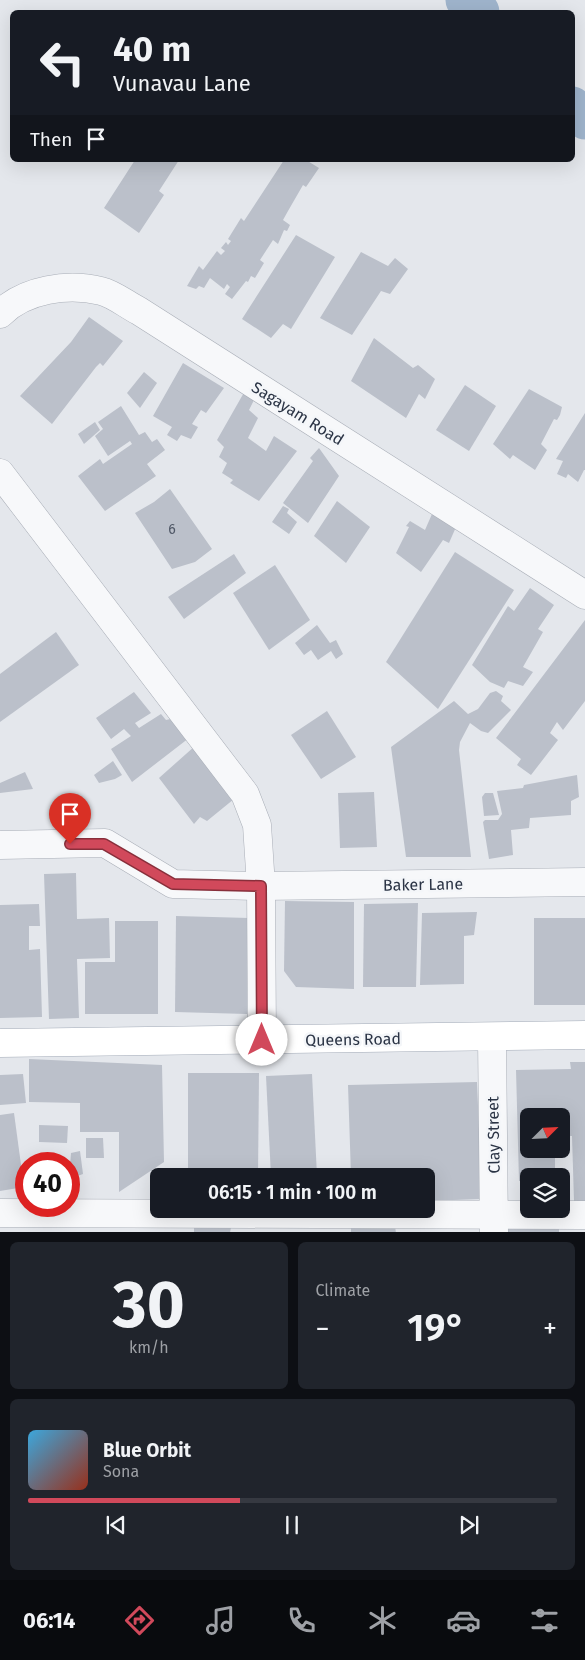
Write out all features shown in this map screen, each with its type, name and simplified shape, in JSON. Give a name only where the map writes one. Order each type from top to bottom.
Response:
[{"type":"main road","name":"Queens Road","points":[[0,1043],[585,1035]]},
{"type":"street","name":"Sagayam Road","points":[[0,314],[30,295],[64,287],[102,292],[139,311],[585,595]]},
{"type":"street","points":[[0,472],[245,794],[257,825],[261,886],[262,1040]]},
{"type":"street","name":"Baker Lane","points":[[0,845],[104,844],[173,884],[261,886],[585,882]]},
{"type":"street","name":"Clay Street","points":[[492,1037],[494,1224]]},
{"type":"street","points":[[0,1213],[494,1224],[585,1215]]},
{"type":"building","points":[[134,162],[178,162],[159,191],[164,195],[139,233],[104,208]]},
{"type":"building","points":[[283,162],[309,162],[319,168],[306,187],[303,185],[283,220],[290,225],[287,231],[284,230],[278,244],[273,240],[260,260],[264,263],[255,278],[251,276],[248,282],[246,281],[232,299],[225,294],[230,287],[227,284],[224,289],[210,278],[204,288],[199,286],[196,289],[187,286],[199,266],[203,270],[217,251],[221,255],[225,251],[221,248],[226,242],[228,245],[231,241],[228,239],[241,218],[244,221]]},
{"type":"building","points":[[296,235],[335,257],[291,329],[283,324],[271,338],[242,319]]},
{"type":"building","points":[[361,252],[388,266],[395,258],[408,269],[390,294],[381,291],[352,335],[320,318]]},
{"type":"building","points":[[89,317],[123,341],[103,366],[100,363],[96,367],[52,424],[20,396],[71,342]]},
{"type":"building","points":[[374,338],[413,368],[418,365],[435,379],[425,399],[419,394],[406,418],[351,381]]},
{"type":"building","points":[[183,363],[224,388],[206,413],[201,410],[192,424],[198,427],[191,439],[181,435],[177,441],[167,435],[172,427],[153,416]]},
{"type":"building","points":[[144,372],[157,383],[140,408],[127,393]]},
{"type":"building","points":[[465,385],[496,406],[469,451],[436,430]]},
{"type":"building","points":[[246,389],[256,396],[249,410],[258,418],[248,438],[266,451],[274,436],[297,451],[259,501],[230,483],[233,480],[222,473],[227,463],[219,457],[224,447],[217,440]]},
{"type":"building","points":[[529,389],[562,407],[560,415],[557,420],[554,419],[541,444],[547,450],[535,470],[513,455],[510,459],[493,444]]},
{"type":"building","points":[[121,406],[139,435],[145,432],[152,442],[157,439],[165,450],[147,464],[156,476],[105,511],[78,476],[100,459],[103,464],[132,444],[130,441],[108,456],[95,436],[103,429],[98,422]]},
{"type":"building","points":[[585,413],[585,470],[578,482],[568,474],[566,478],[557,474],[563,461],[556,459]]},
{"type":"building","points":[[95,422],[100,430],[84,444],[78,434]]},
{"type":"building","points":[[319,448],[339,476],[308,523],[283,503],[313,461],[310,458]]},
{"type":"building","points":[[170,489],[212,549],[195,562],[172,569],[135,513],[154,502]]},
{"type":"building","points":[[337,501],[370,527],[346,563],[314,536]]},
{"type":"building","points":[[283,506],[289,509],[287,513],[297,522],[289,534],[272,522]]},
{"type":"building","points":[[432,514],[456,527],[449,543],[443,540],[421,572],[396,553],[409,527],[406,526],[410,521],[425,530]]},
{"type":"building","points":[[455,552],[514,590],[438,709],[386,662]]},
{"type":"building","points":[[234,554],[246,573],[184,619],[168,597]]},
{"type":"building","points":[[275,565],[310,620],[269,650],[233,593]]},
{"type":"building","points":[[530,588],[554,605],[538,629],[543,632],[523,667],[533,672],[523,686],[508,681],[504,688],[490,682],[472,665],[508,606],[514,611]]},
{"type":"building","points":[[585,620],[585,701],[563,730],[557,722],[550,733],[558,740],[531,775],[517,765],[521,759],[496,738]]},
{"type":"building","points":[[317,625],[330,643],[336,640],[343,654],[336,659],[331,651],[318,660],[311,650],[304,655],[295,643]]},
{"type":"building","points":[[56,632],[79,665],[0,722],[0,674]]},
{"type":"building","points":[[496,691],[503,696],[501,701],[511,710],[488,733],[481,731],[470,723],[460,742],[459,750],[471,857],[406,857],[391,747],[454,701],[468,714],[478,709],[490,693]]},
{"type":"building","points":[[134,692],[151,713],[135,723],[139,728],[161,714],[166,720],[175,718],[189,738],[132,782],[111,749],[131,736],[124,729],[111,739],[96,718]]},
{"type":"building","points":[[327,711],[356,757],[321,779],[291,735]]},
{"type":"building","points":[[195,746],[234,799],[207,821],[200,817],[194,824],[159,778]]},
{"type":"building","points":[[113,761],[122,775],[99,783],[94,775]]},
{"type":"building","points":[[25,772],[33,789],[0,793],[0,783]]},
{"type":"building","points":[[577,775],[579,797],[571,801],[571,815],[530,818],[529,828],[511,830],[513,855],[489,859],[483,822],[485,820],[498,820],[502,814],[497,791],[523,788],[524,785]]},
{"type":"building","points":[[374,792],[377,847],[340,848],[338,793]]},
{"type":"building","points":[[485,793],[493,793],[499,815],[484,816],[482,797]]},
{"type":"building","points":[[76,873],[77,919],[109,918],[110,958],[77,959],[79,1018],[49,1019],[44,874]]},
{"type":"building","points":[[285,901],[354,902],[354,989],[296,987],[284,971]]},
{"type":"building","points":[[418,903],[416,987],[363,987],[364,904]]},
{"type":"building","points":[[39,904],[40,926],[29,926],[29,950],[40,949],[42,1017],[0,1018],[0,905]]},
{"type":"building","points":[[477,912],[474,935],[464,936],[464,984],[420,985],[422,913]]},
{"type":"building","points":[[176,916],[249,918],[247,1014],[175,1012]]},
{"type":"building","points":[[534,918],[585,918],[585,1005],[534,1005]]},
{"type":"building","points":[[115,921],[158,921],[158,1014],[85,1014],[85,962],[115,962]]},
{"type":"building","points":[[29,1059],[162,1065],[164,1162],[155,1168],[150,1168],[150,1171],[119,1192],[119,1132],[80,1132],[80,1103],[29,1102]]},
{"type":"building","points":[[570,1062],[585,1062],[585,1201],[574,1201],[570,1108],[520,1108],[520,1158],[555,1158],[555,1168],[520,1168],[519,1181],[516,1070],[571,1069]]},
{"type":"building","points":[[188,1073],[259,1073],[258,1168],[188,1168]]},
{"type":"building","points":[[23,1074],[26,1103],[0,1105],[0,1075]]},
{"type":"building","points":[[312,1074],[317,1168],[271,1168],[266,1076]]},
{"type":"building","points":[[477,1082],[482,1199],[435,1201],[435,1168],[351,1168],[348,1085]]},
{"type":"building","points":[[14,1113],[19,1152],[15,1152],[15,1188],[0,1191],[0,1115]]},
{"type":"building","points":[[39,1125],[68,1126],[67,1143],[39,1142]]},
{"type":"building","points":[[86,1138],[103,1138],[104,1158],[86,1158]]},
{"type":"building","points":[[80,1151],[83,1174],[80,1175],[80,1152],[76,1152]]},
{"type":"building","points":[[559,1225],[559,1232],[506,1232],[506,1226]]},
{"type":"building","points":[[194,1226],[231,1227],[230,1232],[194,1232]]},
{"type":"building","points":[[395,1226],[396,1232],[351,1232],[351,1228]]},
{"type":"waterway","points":[[466,0],[477,10]]},
{"type":"waterway","points":[[575,110],[585,119]]},
{"type":"route","points":[[70,844],[104,844],[173,884],[261,886],[262,1040]]}]
